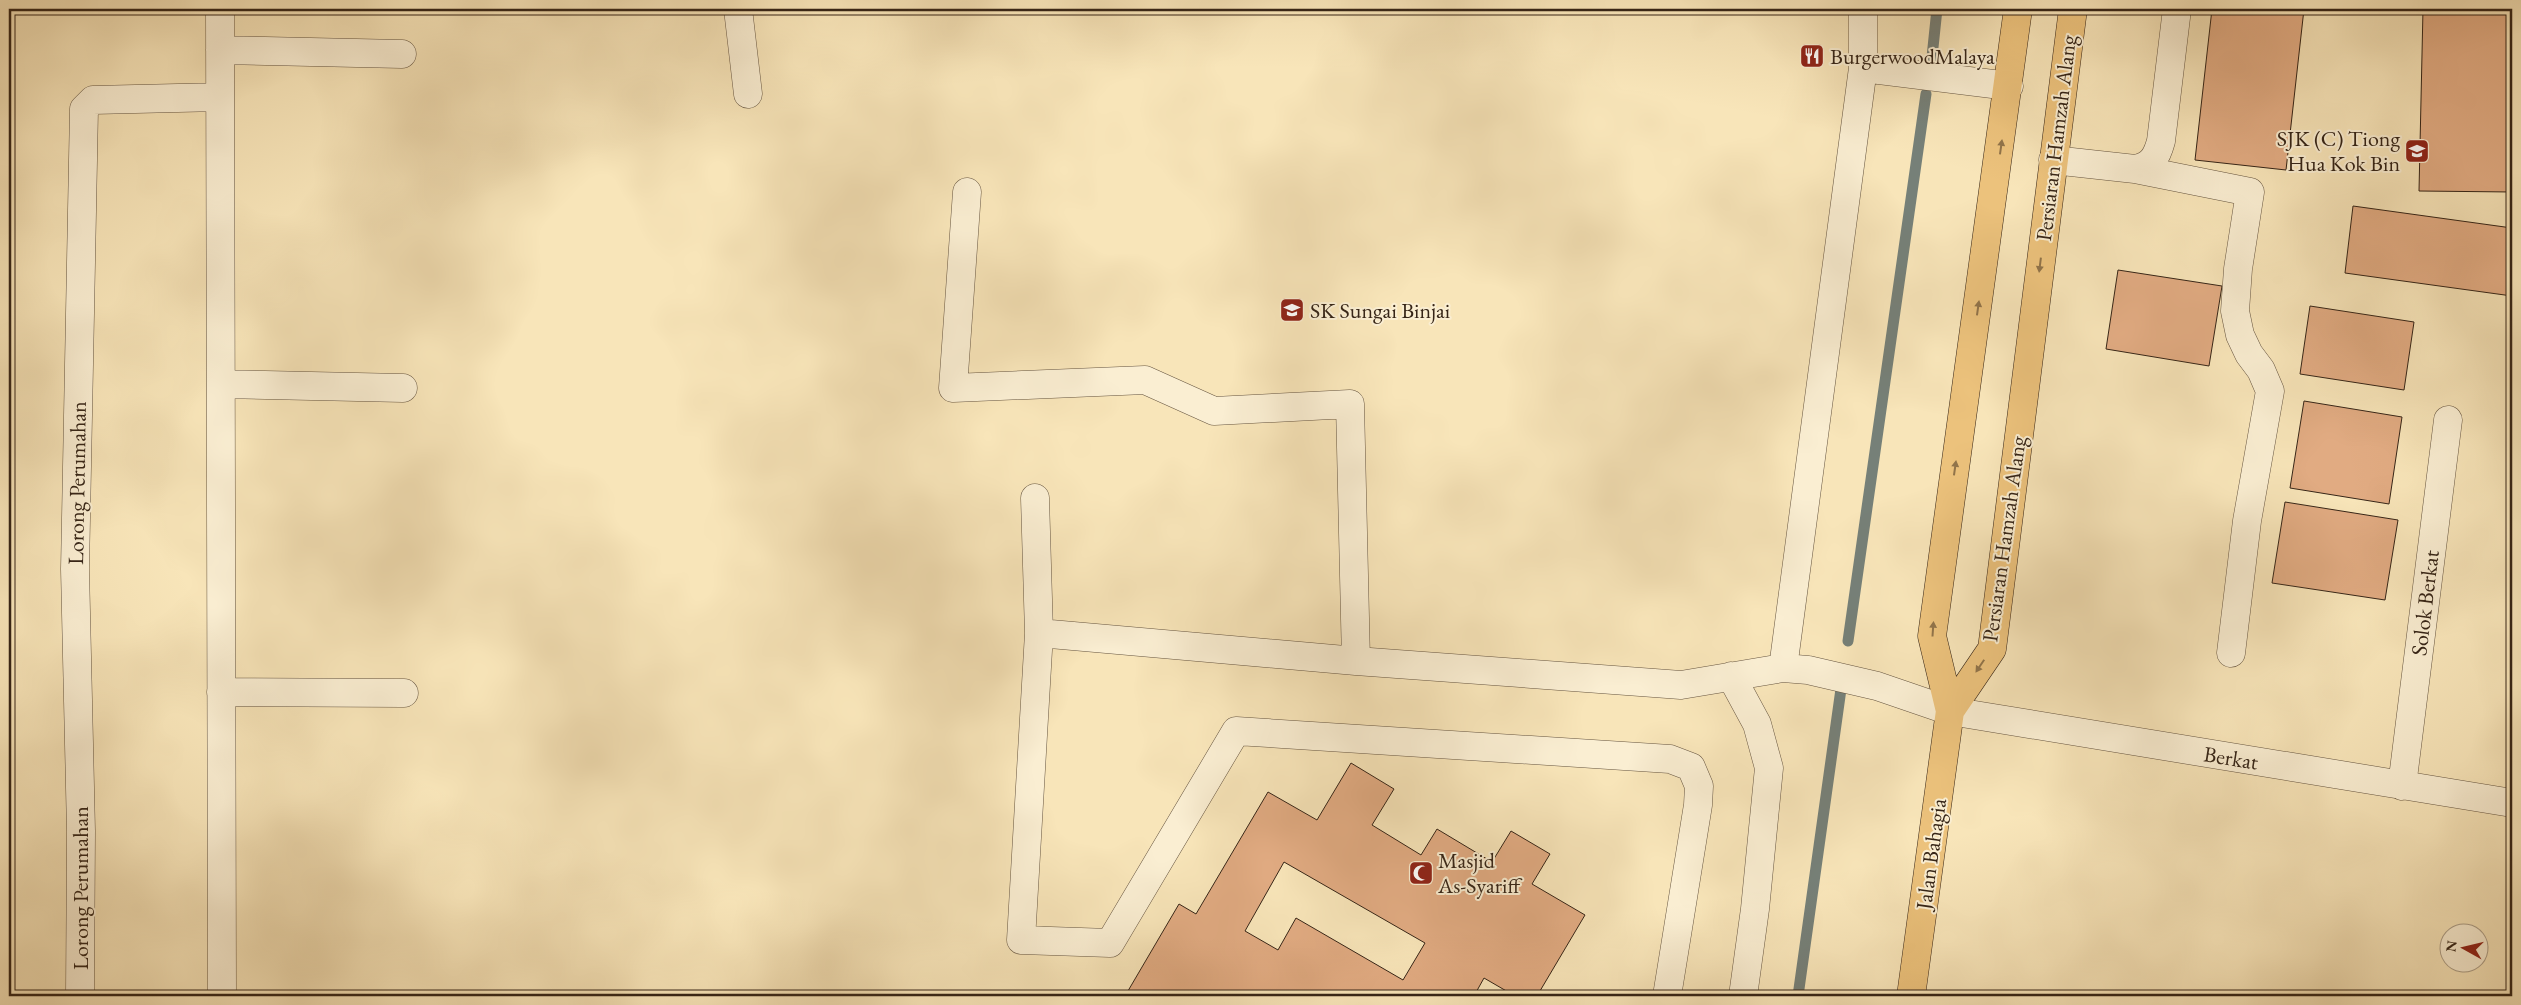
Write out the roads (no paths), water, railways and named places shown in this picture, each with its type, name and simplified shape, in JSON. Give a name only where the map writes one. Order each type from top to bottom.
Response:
[{"type":"main road","points":[[1950,711],[1932,636],[2009,86],[2018,9]]},
{"type":"main road","name":"Persiaran Hamzah Alang","points":[[1950,711],[1992,649],[2073,9]]},
{"type":"main road","name":"Jalan Bahagia","points":[[1911,996],[1950,711]]},
{"type":"street","points":[[220,9],[222,996]]},
{"type":"street","points":[[738,9],[748,94]]},
{"type":"street","points":[[1039,633],[1356,661],[1681,685],[1731,676],[1795,669],[1872,69],[1863,9]]},
{"type":"street","points":[[2135,169],[2143,168],[2155,159],[2161,141],[2177,9]]},
{"type":"street","points":[[220,50],[402,54]]},
{"type":"street","points":[[1872,69],[2009,86]]},
{"type":"street","name":"Lorong Perumahan","points":[[80,996],[81,830],[75,569],[84,109],[93,100],[220,97]]},
{"type":"street","points":[[2053,160],[2135,169],[2250,192],[2238,269],[2235,311],[2240,335],[2270,392],[2247,521],[2231,653]]},
{"type":"street","points":[[967,192],[953,388],[1145,380],[1214,411],[1350,404],[1356,661]]},
{"type":"street","points":[[221,384],[403,388]]},
{"type":"street","name":"Solok Berkat","points":[[2402,786],[2448,420]]},
{"type":"street","points":[[1035,498],[1039,633],[1021,940],[1110,943],[1236,731],[1670,759],[1691,767],[1699,786],[1698,805],[1667,996]]},
{"type":"street","name":"Berkat","points":[[1795,669],[1876,686],[1950,711],[2512,803]]},
{"type":"street","points":[[1731,676],[1757,724],[1769,768],[1755,909],[1743,996]]},
{"type":"street","points":[[221,692],[404,693]]},
{"type":"waterway","points":[[1932,57],[1937,9]]},
{"type":"waterway","points":[[1848,641],[1926,94]]},
{"type":"waterway","points":[[1798,996],[1841,689]]},
{"type":"place","name":"BurgerwoodMalaya","points":[[1812,56]]},
{"type":"place","name":"SJK (C) Tiong Hua Kok Bin","points":[[2417,151]]},
{"type":"place","name":"SK Sungai Binjai","points":[[1292,310]]},
{"type":"place","name":"Masjid As-Syariff","points":[[1421,873]]}]
